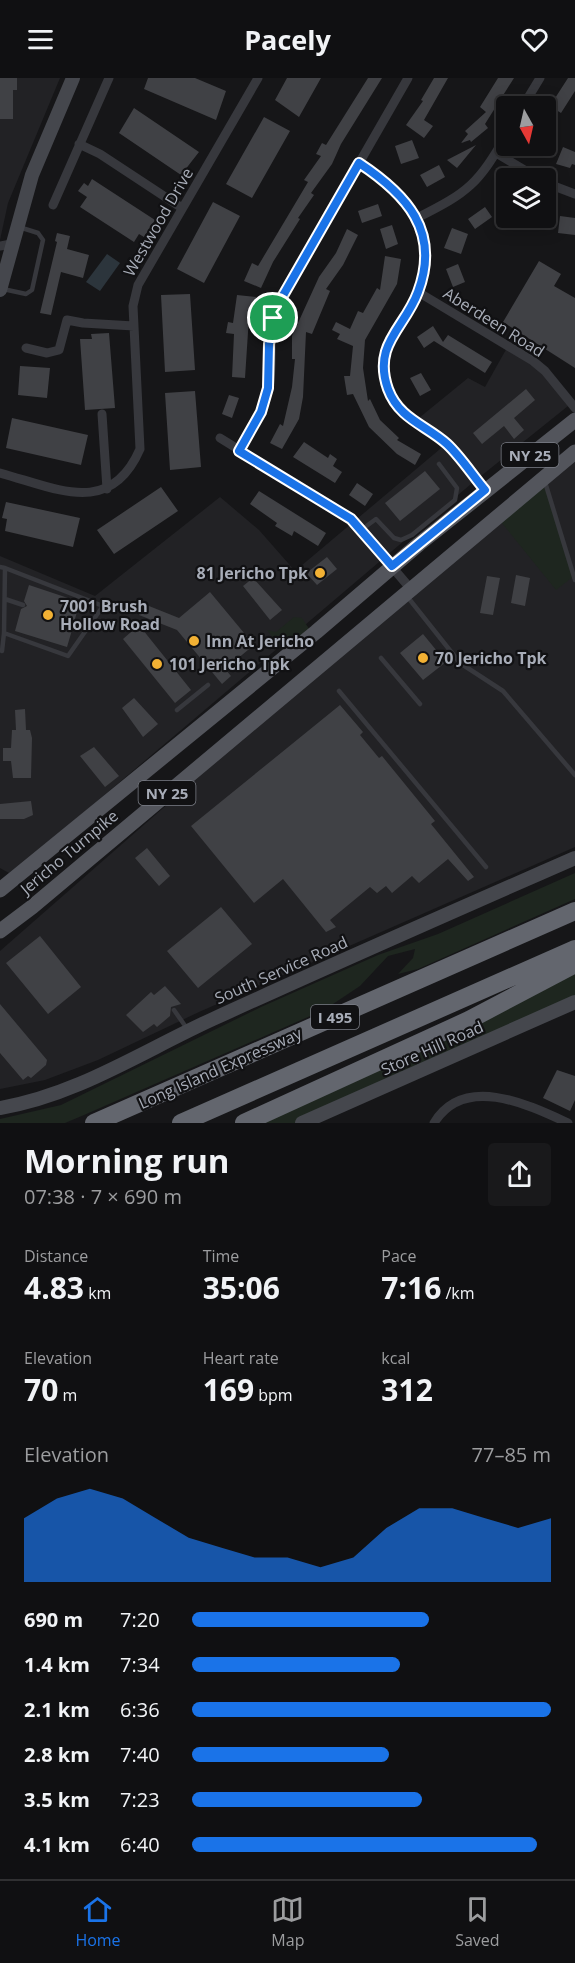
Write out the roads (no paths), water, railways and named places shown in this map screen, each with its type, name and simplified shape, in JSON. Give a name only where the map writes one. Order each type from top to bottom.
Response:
[{"type":"highway","name":"Long Island Expressway","points":[[94,1123],[575,911]]},
{"type":"highway","name":"Long Island Expressway","points":[[181,1123],[575,949]]},
{"type":"highway","points":[[244,1123],[469,1020],[575,964]]},
{"type":"main road","points":[[0,289],[5,245],[16,226],[36,164],[73,78]]},
{"type":"main road","name":"Jericho Turnpike","points":[[0,890],[316,632],[392,566],[416,539],[458,504],[485,490],[575,420]]},
{"type":"main road","name":"Jericho Turnpike","points":[[0,931],[32,907],[575,452]]},
{"type":"main road","name":"South Service Road","points":[[0,1108],[38,1101],[83,1083],[189,1031],[575,858]]},
{"type":"main road","name":"Store Hill Road","points":[[302,1123],[575,1002]]},
{"type":"street","points":[[53,205],[109,78]]},
{"type":"street","name":"Westwood Drive","points":[[107,489],[115,486],[132,468],[140,449],[133,306],[138,285],[258,78]]},
{"type":"street","points":[[239,451],[261,412],[268,388],[269,344],[277,306],[408,78]]},
{"type":"street","points":[[529,96],[540,78]]},
{"type":"street","points":[[79,144],[100,154],[182,208]]},
{"type":"street","points":[[417,218],[469,190],[483,174],[496,153]]},
{"type":"street","points":[[501,156],[521,168]]},
{"type":"street","points":[[359,163],[399,193],[417,218],[424,258],[418,292],[388,345],[384,358],[388,388],[404,414],[449,446],[485,490]]},
{"type":"street","points":[[556,187],[575,194]]},
{"type":"street","name":"Aberdeen Road","points":[[418,292],[533,361],[546,371],[575,408]]},
{"type":"street","points":[[26,348],[47,353],[59,350],[67,320],[134,326]]},
{"type":"street","points":[[0,473],[73,492],[97,493],[107,489],[102,414]]},
{"type":"street","points":[[220,438],[351,519],[392,566],[408,591]]},
{"type":"street","points":[[434,1123],[441,1110],[460,1098],[483,1096],[505,1098],[536,1108],[568,1123]]},
{"type":"lane","points":[[0,289],[26,294],[32,290],[42,236],[16,226]]},
{"type":"lane","points":[[439,464],[457,488],[458,504]]},
{"type":"lane","points":[[544,478],[575,580]]},
{"type":"lane","points":[[361,530],[376,519],[394,538],[416,539]]},
{"type":"lane","points":[[2,651],[5,599],[3,567],[103,606],[68,656],[4,633]]},
{"type":"lane","points":[[408,591],[460,663],[503,691],[575,775]]},
{"type":"lane","points":[[5,599],[23,605]]},
{"type":"lane","points":[[73,626],[87,630]]},
{"type":"lane","points":[[381,657],[420,704]]},
{"type":"lane","points":[[177,710],[208,685]]},
{"type":"lane","points":[[339,691],[486,867]]},
{"type":"lane","points":[[174,1010],[189,1031]]},
{"type":"place","name":"81 Jericho Tpk","points":[[320,573]]},
{"type":"place","name":"7001 Brush Hollow Road","points":[[48,615]]},
{"type":"place","name":"Inn At Jericho","points":[[194,641]]},
{"type":"place","name":"70 Jericho Tpk","points":[[423,658]]},
{"type":"place","name":"101 Jericho Tpk","points":[[157,664]]}]
